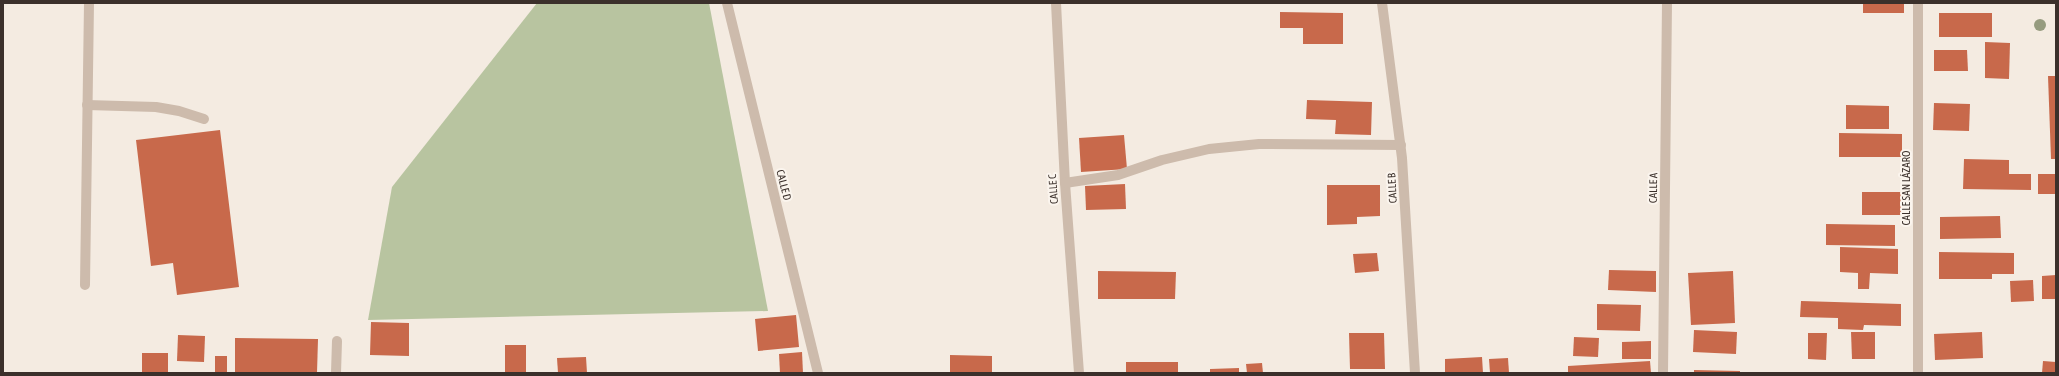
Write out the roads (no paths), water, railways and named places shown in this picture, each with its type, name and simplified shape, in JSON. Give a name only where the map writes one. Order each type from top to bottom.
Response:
[{"type":"street","points":[[85,285],[89,3]]},
{"type":"street","name":"CALLE D","points":[[727,3],[818,373]]},
{"type":"street","name":"CALLE C","points":[[1056,3],[1065,183],[1079,373]]},
{"type":"street","name":"CALLE B","points":[[1382,3],[1401,145],[1415,373]]},
{"type":"street","name":"CALLE A","points":[[1663,373],[1667,3]]},
{"type":"street","name":"CALLE SAN LÁZARO","points":[[1918,3],[1918,373]]},
{"type":"street","points":[[87,105],[156,107],[179,111],[204,119]]},
{"type":"street","points":[[1065,183],[1118,175],[1162,160],[1216,148],[1259,144],[1401,145]]},
{"type":"street","points":[[336,373],[337,341]]}]
